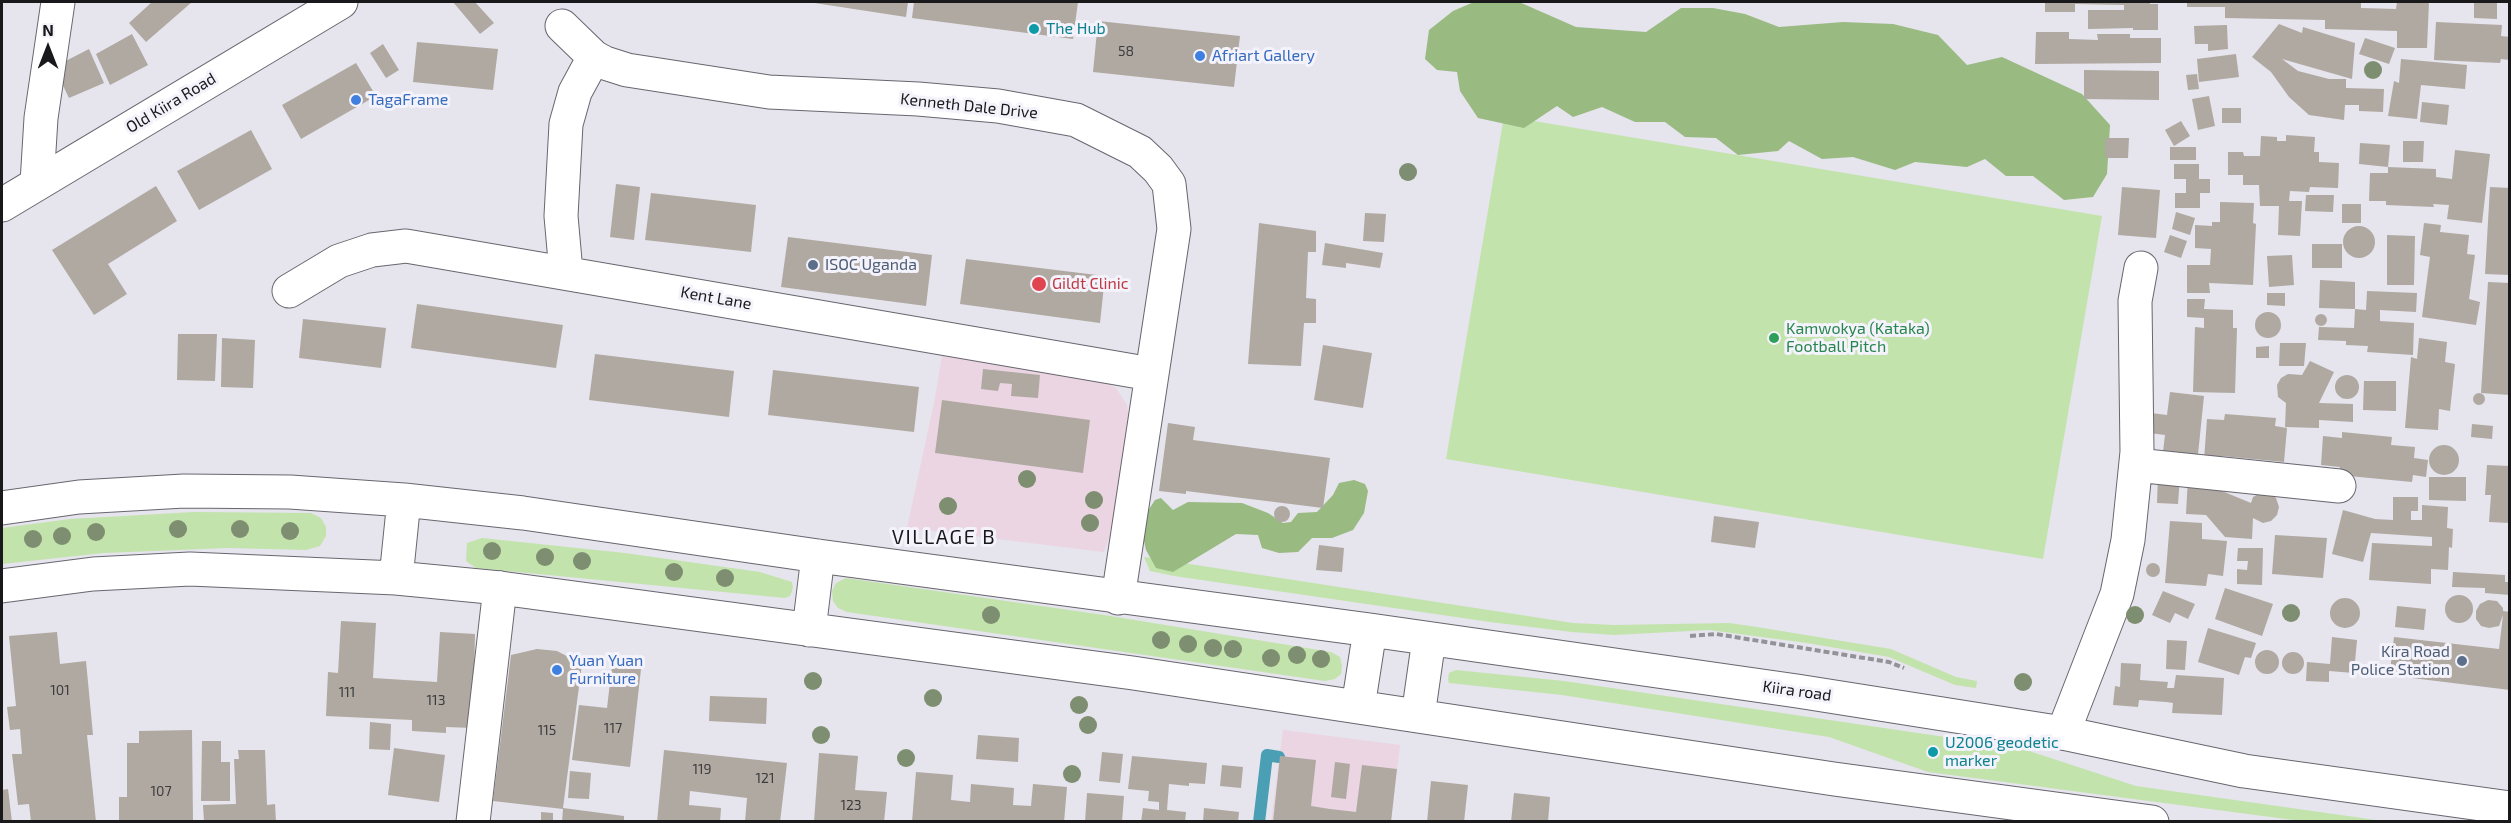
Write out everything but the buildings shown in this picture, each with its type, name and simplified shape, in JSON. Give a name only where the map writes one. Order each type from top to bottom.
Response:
[{"type":"main road","points":[[37,183],[43,95],[58,2]]},
{"type":"main road","name":"Old Kiira Road","points":[[2,204],[341,2]]},
{"type":"main road","name":"Kenneth Dale Drive","points":[[562,26],[594,57],[627,70],[769,92],[918,99],[998,106],[1076,120],[1140,152],[1158,169],[1168,184],[1174,229],[1118,598]]},
{"type":"main road","points":[[566,272],[561,216],[567,124],[575,92],[594,57]]},
{"type":"main road","name":"Kent Lane","points":[[290,291],[339,261],[372,250],[391,246],[435,250],[1151,374]]},
{"type":"main road","points":[[2063,734],[2117,594],[2128,540],[2136,465],[2135,301],[2141,268]]},
{"type":"main road","points":[[2136,465],[2339,486]]},
{"type":"main road","name":"Kiira road","points":[[2,508],[79,497],[184,491],[290,492],[404,500],[522,513],[1118,598],[1370,630],[1959,716],[2063,734],[2244,771],[2510,808]]},
{"type":"main road","points":[[396,578],[404,500]]},
{"type":"main road","points":[[809,630],[818,556]]},
{"type":"main road","points":[[2,586],[93,574],[190,569],[396,578],[500,588],[1133,673],[1923,792],[2152,822]]},
{"type":"main road","points":[[473,822],[500,588]]},
{"type":"main road","points":[[1358,707],[1370,630]]},
{"type":"main road","points":[[1418,716],[1429,639]]},
{"type":"shaded area","points":[[943,350],[1098,379],[1116,388],[1127,405],[1130,426],[1109,538],[1104,552],[907,528]]},
{"type":"shaded area","points":[[1283,730],[1400,745],[1391,821],[1271,822]]},
{"type":"green space","points":[[1474,2],[1519,2],[1576,27],[1646,32],[1681,8],[1713,8],[1745,14],[1779,27],[1843,22],[1893,24],[1938,35],[1967,65],[2002,57],[2082,94],[2110,125],[2107,174],[2093,197],[2064,200],[2033,176],[2006,176],[1985,159],[1967,167],[1915,162],[1895,170],[1853,157],[1822,159],[1789,141],[1778,151],[1738,155],[1716,138],[1685,137],[1665,122],[1635,122],[1602,107],[1573,117],[1557,106],[1524,128],[1478,118],[1460,91],[1457,72],[1437,70],[1425,59],[1429,30],[1453,11]]},
{"type":"green space","name":"Kamwokya (Kataka) Football Pitch","points":[[1504,116],[2102,216],[2043,559],[1446,459]]},
{"type":"green space","points":[[1354,480],[1365,484],[1368,491],[1364,513],[1353,530],[1332,538],[1312,538],[1298,552],[1279,553],[1262,548],[1258,535],[1236,534],[1173,572],[1156,568],[1146,550],[1140,523],[1155,500],[1161,498],[1173,510],[1188,502],[1242,503],[1268,513],[1283,523],[1291,522],[1298,513],[1317,512],[1333,495],[1339,483]]},
{"type":"green space","points":[[194,512],[311,513],[321,518],[326,527],[326,536],[320,546],[306,550],[229,548],[104,553],[2,564],[2,528],[70,519]]},
{"type":"green space","points":[[482,538],[625,553],[760,572],[792,582],[793,588],[790,596],[785,598],[476,568],[466,561],[467,543]]},
{"type":"green space","points":[[1144,557],[1573,623],[1614,625],[1729,623],[1757,627],[1891,649],[1956,677],[1977,681],[1976,688],[1955,685],[1889,657],[1807,643],[1709,630],[1614,635],[1490,622],[1174,576],[1150,571]]},
{"type":"green space","points":[[846,578],[1104,615],[1331,652],[1340,657],[1341,674],[1335,679],[1325,681],[847,612],[838,608],[833,601],[832,591],[836,583]]},
{"type":"green space","points":[[1456,670],[1564,681],[2020,748],[2136,786],[2383,821],[2301,821],[1928,772],[1829,737],[1562,695],[1449,683],[1449,673]]},
{"type":"waterway","points":[[1259,822],[1267,755],[1279,757]]},
{"type":"place","name":"The Hub","points":[[1034,29]]},
{"type":"place","name":"Afriart Gallery","points":[[1200,56]]},
{"type":"place","name":"TagaFrame","points":[[356,100]]},
{"type":"place","name":"ISOC Uganda","points":[[813,265]]},
{"type":"place","name":"Gildt Clinic","points":[[1039,284]]},
{"type":"place","name":"Kamwokya (Kataka) Football Pitch","points":[[1774,338]]},
{"type":"place","name":"Kira Road Police Station","points":[[2462,661]]},
{"type":"place","name":"Yuan Yuan Furniture","points":[[557,670]]},
{"type":"place","name":"U2006 geodetic marker","points":[[1933,752]]},
{"type":"district","name":"VILLAGE B","points":[[944,537]]}]
